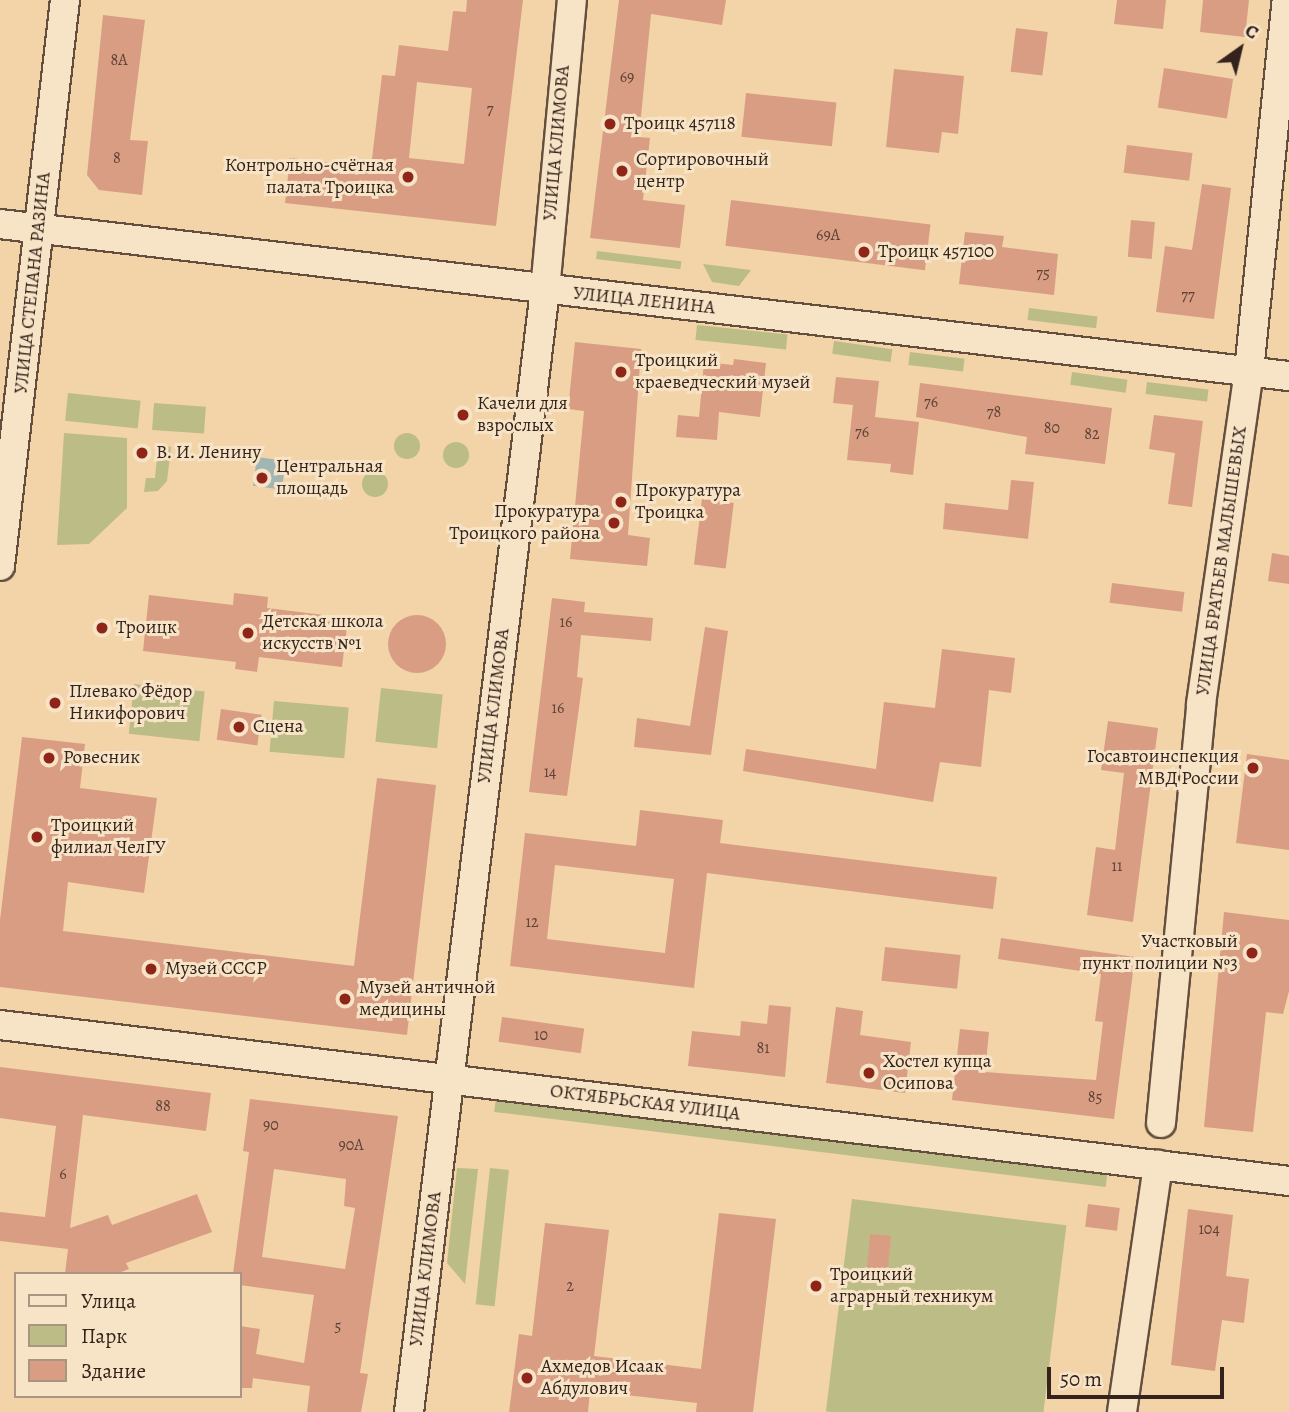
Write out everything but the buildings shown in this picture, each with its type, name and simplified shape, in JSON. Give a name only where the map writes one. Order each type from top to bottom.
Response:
[{"type":"street","name":"УЛИЦА СТЕПАНА РАЗИНА","points":[[0,566],[65,0]]},
{"type":"street","name":"УЛИЦА КЛИМОВА","points":[[409,1412],[545,290],[572,0]]},
{"type":"street","name":"УЛИЦА БРАТЬЕВ МАЛЫШЕВЫХ","points":[[1161,1123],[1201,705],[1249,371],[1287,0]]},
{"type":"street","name":"УЛИЦА ЛЕНИНА","points":[[0,224],[1289,376]]},
{"type":"street","name":"ОКТЯБРЬСКАЯ УЛИЦА","points":[[0,1025],[1289,1181]]},
{"type":"street","points":[[1122,1412],[1158,1165]]},
{"type":"green space","points":[[597,251],[681,261],[680,269],[596,259]]},
{"type":"green space","points":[[703,264],[751,270],[739,286],[712,282]]},
{"type":"green space","points":[[1029,308],[1097,316],[1096,328],[1028,320]]},
{"type":"green space","points":[[697,325],[788,335],[786,349],[695,340]]},
{"type":"green space","points":[[834,341],[892,349],[891,362],[832,354]]},
{"type":"green space","points":[[910,352],[965,359],[963,372],[908,365]]},
{"type":"green space","points":[[1072,372],[1127,380],[1126,393],[1070,385]]},
{"type":"green space","points":[[1147,382],[1209,390],[1207,401],[1146,394]]},
{"type":"green space","points":[[68,393],[141,401],[138,428],[65,421]]},
{"type":"green space","points":[[154,403],[206,407],[204,434],[152,430]]},
{"type":"green space","points":[[64,433],[127,438],[127,508],[89,544],[57,545]]},
{"type":"green space","points":[[407,433],[416,437],[420,446],[416,455],[407,459],[398,455],[394,446],[398,437]]},
{"type":"green space","points":[[456,442],[465,446],[469,455],[465,464],[456,468],[447,464],[443,455],[447,446]]},
{"type":"green space","points":[[158,445],[171,447],[167,481],[158,491],[144,492],[146,478],[155,478]]},
{"type":"green space","points":[[375,471],[384,475],[388,484],[384,493],[375,497],[366,493],[362,484],[366,475]]},
{"type":"green space","points":[[134,684],[205,691],[199,741],[129,734]]},
{"type":"green space","points":[[381,688],[443,694],[437,748],[375,742]]},
{"type":"green space","points":[[274,701],[349,708],[344,758],[270,752]]},
{"type":"green space","points":[[496,1098],[1107,1173],[1106,1187],[494,1112]]},
{"type":"green space","points":[[457,1168],[478,1169],[465,1284],[447,1263]]},
{"type":"green space","points":[[490,1168],[509,1170],[495,1306],[476,1304]]},
{"type":"green space","points":[[852,1199],[1066,1225],[1043,1412],[826,1411]]},
{"type":"shaded area","points":[[257,457],[286,461],[282,490],[253,486]]},
{"type":"place","name":"Троицк 457118","points":[[610,124]]},
{"type":"place","name":"Сортировочный центр","points":[[622,171]]},
{"type":"place","name":"Контрольно-счётная палата Троицка","points":[[408,177]]},
{"type":"place","name":"Троицк 457100","points":[[864,252]]},
{"type":"place","name":"Троицкий краеведческий музей","points":[[621,372]]},
{"type":"place","name":"Качели для взрослых","points":[[463,415]]},
{"type":"place","name":"В. И. Ленину","points":[[142,453]]},
{"type":"place","name":"Центральная площадь","points":[[262,478]]},
{"type":"place","name":"Прокуратура Троицка","points":[[621,502]]},
{"type":"place","name":"Прокуратура Троицкого района","points":[[614,523]]},
{"type":"place","name":"Троицк","points":[[102,628]]},
{"type":"place","name":"Детская школа искусств №1","points":[[248,633]]},
{"type":"place","name":"Плевако Фёдор Никифорович","points":[[55,703]]},
{"type":"place","name":"Сцена","points":[[239,727]]},
{"type":"place","name":"Ровесник","points":[[49,758]]},
{"type":"place","name":"Госавтоинспекция МВД России","points":[[1253,768]]},
{"type":"place","name":"Троицкий филиал ЧелГУ","points":[[37,837]]},
{"type":"place","name":"Участковый пункт полиции №3","points":[[1252,953]]},
{"type":"place","name":"Музей СССР","points":[[151,969]]},
{"type":"place","name":"Музей античной медицины","points":[[345,999]]},
{"type":"place","name":"Хостел купца Осипова","points":[[869,1073]]},
{"type":"place","name":"Троицкий аграрный техникум","points":[[816,1286]]},
{"type":"place","name":"Ахмедов Исаак Абдулович","points":[[527,1378]]}]
